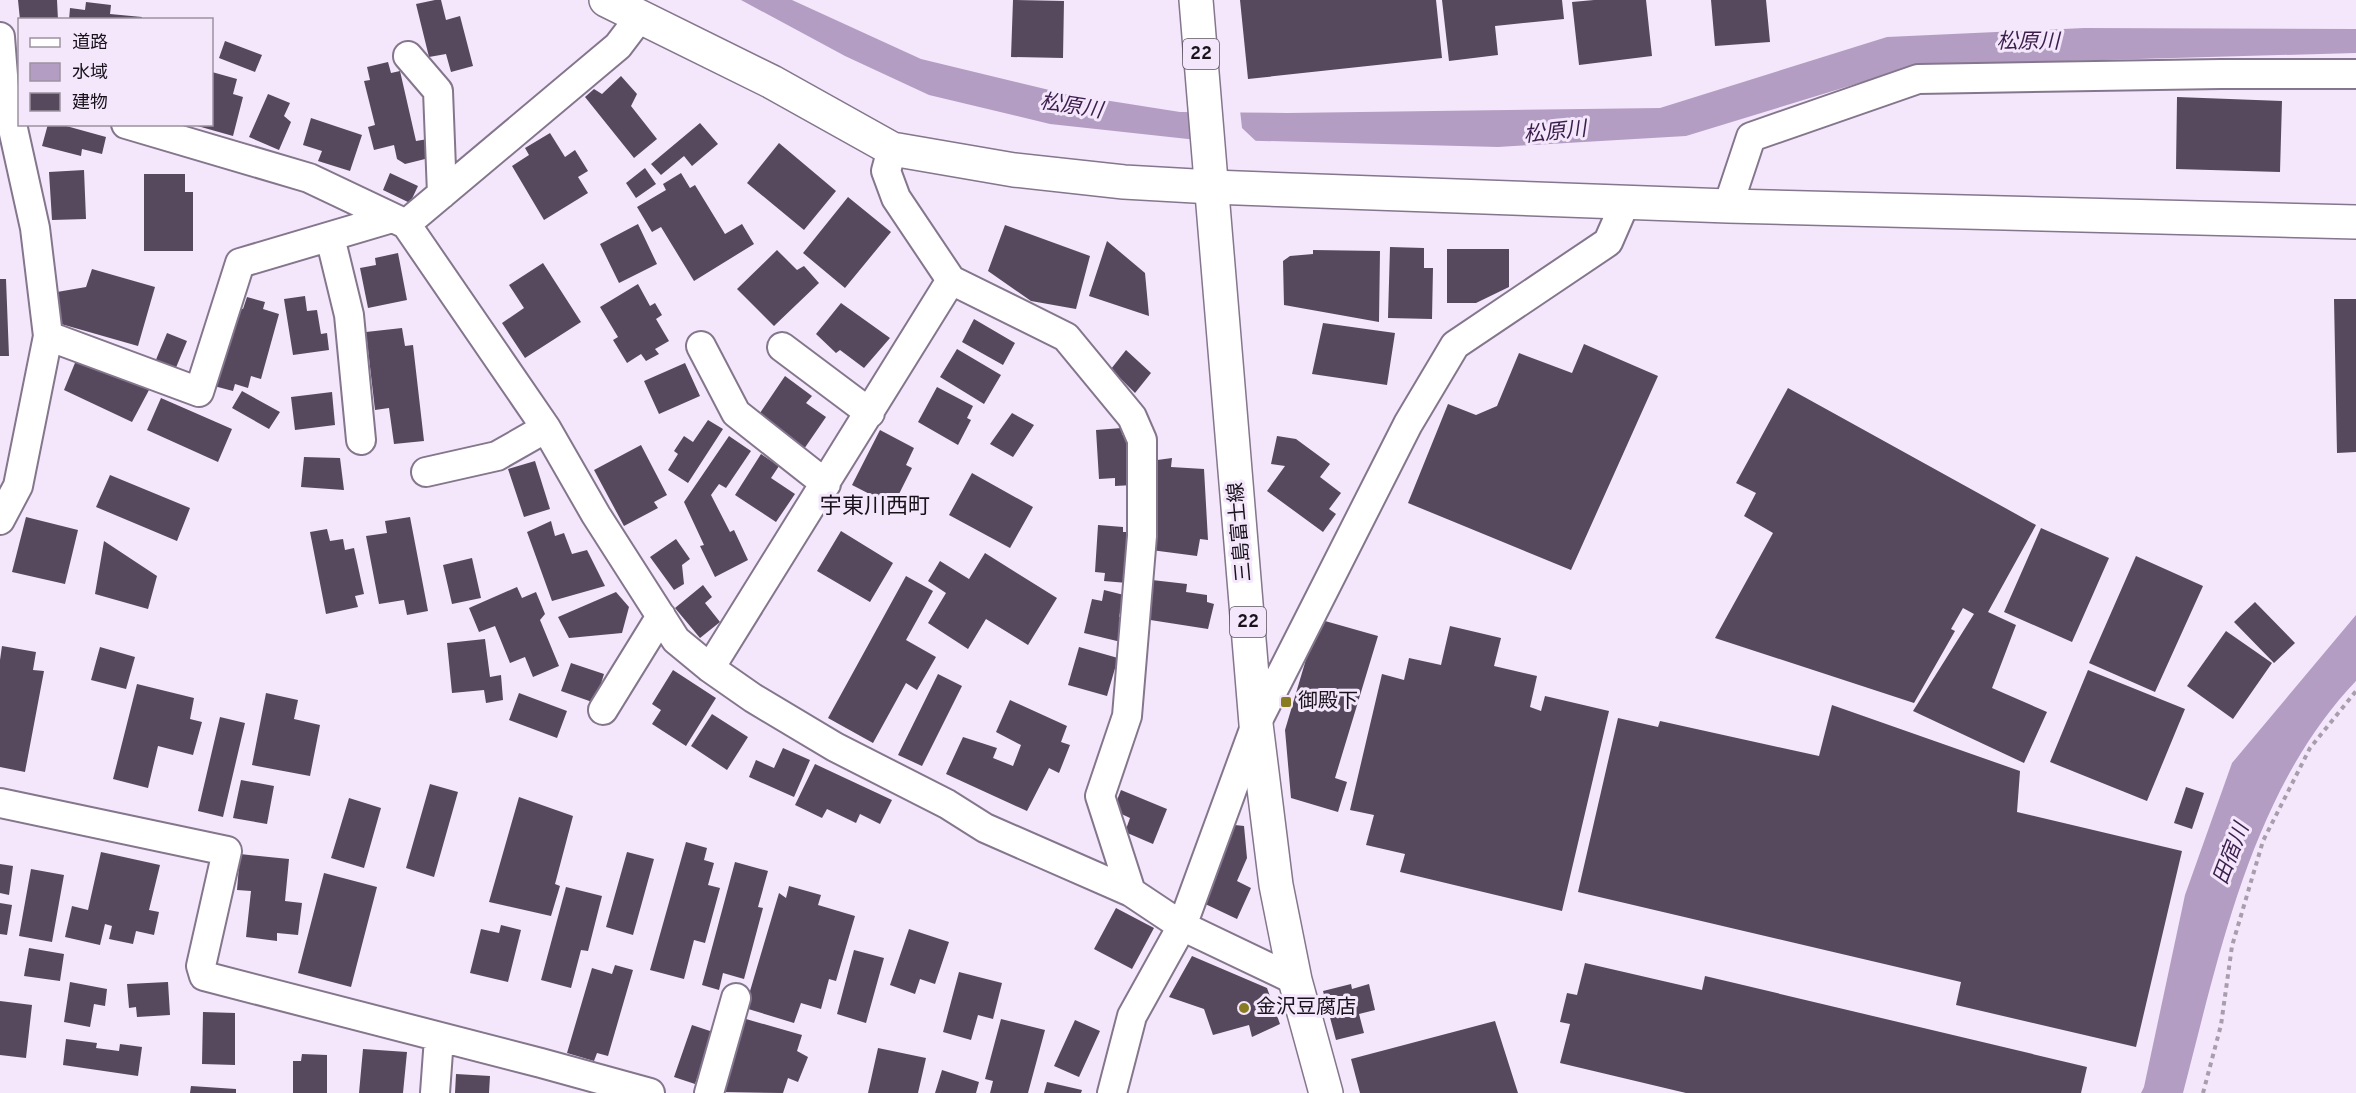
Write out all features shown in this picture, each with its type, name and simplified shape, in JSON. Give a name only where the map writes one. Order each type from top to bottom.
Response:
[{"type":"street","points":[[606,0],[772,82],[892,149],[1014,170],[1124,182],[1212,187],[1625,203],[2356,222]]},
{"type":"street","name":"三島富士線","points":[[1196,0],[1256,724],[1276,885],[1295,980],[1326,1093]]},
{"type":"street","points":[[48,336],[199,392],[240,263],[330,237],[399,221],[442,194],[618,45],[640,17]]},
{"type":"street","points":[[0,37],[12,91],[35,228],[48,336],[18,486],[0,520]]},
{"type":"street","points":[[408,56],[438,91],[442,194]]},
{"type":"street","points":[[1728,206],[1751,137],[1918,79],[2356,74]]},
{"type":"street","points":[[133,126],[309,178],[399,221],[546,428],[596,515],[676,640],[710,668],[753,699],[825,741],[948,804],[985,828],[1131,892],[1182,926],[1295,980]]},
{"type":"street","points":[[892,149],[886,171],[896,198],[951,280],[1066,337],[1132,417],[1142,440],[1142,536],[1127,716],[1100,795],[1131,892]]},
{"type":"street","points":[[1112,1093],[1132,1016],[1182,926],[1256,724],[1408,424],[1455,345],[1608,242],[1625,203]]},
{"type":"street","points":[[330,237],[349,315],[362,440]]},
{"type":"street","points":[[710,668],[951,280]]},
{"type":"street","points":[[700,346],[736,413],[826,484]]},
{"type":"street","points":[[782,347],[870,413]]},
{"type":"street","points":[[426,472],[497,456],[546,428]]},
{"type":"street","points":[[603,710],[661,616]]},
{"type":"street","points":[[0,803],[227,851],[201,966],[204,975],[439,1038],[541,1062],[650,1093]]},
{"type":"street","points":[[709,1093],[736,998]]},
{"type":"street","points":[[435,1093],[439,1038]]},
{"type":"path","points":[[2203,1093],[2221,1024],[2232,946],[2263,841],[2310,748],[2356,691]]},
{"type":"water","name":"松原川","points":[[741,0],[792,0],[921,59],[1066,94],[1180,112],[1287,113],[1660,108],[1887,37],[2084,28],[2356,29],[2356,53],[1918,65],[1686,136],[1498,147],[1188,139],[1050,124],[929,95],[845,56]]},
{"type":"water","name":"田宿川","points":[[2356,615],[2356,681],[2320,724],[2290,772],[2265,822],[2244,875],[2227,929],[2183,1093],[2141,1093],[2185,895],[2232,763]]},
{"type":"pier","points":[[1188,110],[1240,110],[1242,128],[1259,144],[1191,142]]},
{"type":"building","points":[[18,0],[57,0],[58,18],[20,18]]},
{"type":"building","points":[[441,0],[446,20],[460,16],[473,66],[451,72],[446,54],[429,57],[416,4]]},
{"type":"building","points":[[1013,0],[1064,1],[1063,58],[1011,57]]},
{"type":"building","points":[[1240,0],[1436,0],[1442,58],[1248,79]]},
{"type":"building","points":[[1442,0],[1562,0],[1564,19],[1495,26],[1498,55],[1449,61]]},
{"type":"building","points":[[1646,0],[1652,56],[1579,65],[1572,2]]},
{"type":"building","points":[[1711,0],[1766,0],[1770,42],[1715,46]]},
{"type":"building","points":[[86,2],[111,5],[110,14],[142,18],[69,18],[70,8],[85,10]]},
{"type":"building","points":[[225,41],[262,55],[255,72],[219,58]]},
{"type":"building","points":[[388,62],[391,73],[400,71],[416,141],[428,139],[433,157],[405,164],[397,159],[394,145],[374,150],[368,127],[375,125],[364,81],[370,80],[367,67]]},
{"type":"building","points":[[213,72],[237,79],[233,94],[243,97],[233,136],[198,126],[213,126]]},
{"type":"building","points":[[621,76],[637,94],[631,106],[657,139],[634,158],[585,97],[594,89],[602,94]]},
{"type":"building","points":[[268,94],[290,103],[284,116],[291,122],[279,150],[249,137]]},
{"type":"building","points":[[2177,97],[2282,101],[2280,172],[2176,169]]},
{"type":"building","points":[[311,118],[362,135],[350,171],[318,161],[322,151],[303,145]]},
{"type":"building","points":[[700,123],[718,144],[692,166],[684,156],[661,175],[651,164]]},
{"type":"building","points":[[47,126],[66,126],[106,137],[102,154],[82,149],[81,156],[42,146]]},
{"type":"building","points":[[550,133],[565,157],[575,150],[588,171],[578,177],[588,193],[544,220],[512,166],[529,155],[525,148]]},
{"type":"building","points":[[779,143],[836,191],[804,230],[747,183]]},
{"type":"building","points":[[645,168],[656,184],[636,198],[626,183]]},
{"type":"building","points":[[84,170],[86,219],[52,220],[49,172]]},
{"type":"building","points":[[390,173],[418,186],[410,203],[383,190]]},
{"type":"building","points":[[681,173],[690,188],[695,185],[725,234],[742,224],[754,244],[694,281],[661,227],[652,232],[637,207],[666,190],[663,184]]},
{"type":"building","points":[[144,174],[185,174],[185,192],[193,192],[193,251],[144,251]]},
{"type":"building","points":[[848,197],[891,232],[845,288],[803,253]]},
{"type":"building","points":[[638,224],[657,264],[619,283],[600,244]]},
{"type":"building","points":[[1005,225],[1090,256],[1076,309],[1031,301],[988,271]]},
{"type":"building","points":[[1107,241],[1145,273],[1149,316],[1089,296]]},
{"type":"building","points":[[1390,247],[1424,248],[1424,268],[1433,268],[1432,319],[1388,318]]},
{"type":"building","points":[[1447,249],[1509,249],[1509,287],[1476,303],[1447,303]]},
{"type":"building","points":[[777,250],[797,270],[804,266],[819,283],[774,326],[737,289]]},
{"type":"building","points":[[1313,250],[1380,251],[1379,322],[1284,305],[1283,261],[1290,256],[1313,254]]},
{"type":"building","points":[[398,253],[407,300],[368,308],[360,268],[376,265],[375,258]]},
{"type":"building","points":[[543,263],[581,322],[525,358],[502,323],[524,308],[509,285]]},
{"type":"building","points":[[92,269],[155,287],[138,346],[61,324],[57,292],[86,287]]},
{"type":"building","points":[[0,279],[6,279],[9,356],[0,356]]},
{"type":"building","points":[[638,284],[650,306],[655,303],[662,315],[656,319],[669,341],[655,349],[659,354],[646,361],[641,354],[627,363],[613,340],[618,337],[600,307]]},
{"type":"building","points":[[305,296],[307,311],[317,310],[321,334],[327,333],[329,350],[293,355],[284,299]]},
{"type":"building","points":[[247,297],[265,302],[263,309],[279,314],[261,379],[251,376],[248,388],[235,384],[233,391],[214,386],[236,307],[243,309]]},
{"type":"building","points":[[2334,299],[2356,299],[2356,452],[2337,453]]},
{"type":"building","points":[[841,303],[890,338],[864,368],[840,350],[836,353],[816,334]]},
{"type":"building","points":[[974,319],[1015,343],[1003,365],[962,342]]},
{"type":"building","points":[[1323,323],[1395,333],[1387,385],[1312,374]]},
{"type":"building","points":[[402,328],[405,346],[413,345],[424,441],[394,444],[389,408],[375,410],[366,332]]},
{"type":"building","points":[[167,333],[187,341],[175,370],[155,362]]},
{"type":"building","points":[[1584,344],[1658,376],[1571,570],[1408,503],[1448,404],[1476,415],[1497,406],[1519,353],[1572,373]]},
{"type":"building","points":[[957,349],[1001,375],[984,404],[940,377]]},
{"type":"building","points":[[1126,350],[1151,373],[1135,393],[1111,369]]},
{"type":"building","points":[[77,358],[149,390],[132,422],[64,390]]},
{"type":"building","points":[[685,363],[700,396],[659,414],[644,381]]},
{"type":"building","points":[[785,376],[812,396],[806,403],[826,417],[804,449],[758,416]]},
{"type":"building","points":[[937,387],[973,406],[967,418],[971,420],[958,445],[918,422]]},
{"type":"building","points":[[1788,388],[2036,525],[1988,612],[2016,625],[1992,688],[2047,712],[2024,763],[1913,711],[1974,614],[1963,608],[1951,629],[1955,631],[1914,703],[1715,638],[1773,533],[1744,516],[1756,493],[1736,483]]},
{"type":"building","points":[[242,391],[280,412],[269,429],[232,408]]},
{"type":"building","points":[[332,392],[335,425],[295,430],[291,397]]},
{"type":"building","points":[[161,398],[232,429],[218,462],[147,430]]},
{"type":"building","points":[[1012,413],[1034,425],[1013,457],[990,444]]},
{"type":"building","points":[[708,420],[723,429],[688,483],[668,470],[678,454],[674,451],[684,436],[693,442]]},
{"type":"building","points":[[1122,428],[1122,435],[1130,435],[1133,485],[1115,486],[1115,478],[1099,479],[1096,430]]},
{"type":"building","points":[[880,430],[914,448],[906,465],[912,468],[893,506],[852,485]]},
{"type":"building","points":[[729,436],[751,451],[726,488],[719,484],[711,495],[730,532],[734,530],[748,560],[715,577],[700,546],[704,545],[684,502]]},
{"type":"building","points":[[1277,436],[1296,439],[1330,464],[1320,477],[1341,493],[1329,509],[1336,514],[1323,532],[1267,491],[1285,466],[1271,464]]},
{"type":"building","points":[[641,445],[667,495],[654,502],[658,508],[624,526],[594,470]]},
{"type":"building","points":[[761,454],[779,466],[771,478],[795,494],[776,522],[735,495]]},
{"type":"building","points":[[304,457],[340,458],[344,490],[301,487]]},
{"type":"building","points":[[1172,458],[1171,467],[1204,469],[1208,540],[1200,539],[1197,556],[1151,550],[1150,461]]},
{"type":"building","points":[[535,461],[550,509],[524,517],[508,469]]},
{"type":"building","points":[[972,473],[1033,507],[1010,548],[949,515]]},
{"type":"building","points":[[110,475],[190,508],[177,541],[96,507]]},
{"type":"building","points":[[26,517],[78,530],[65,584],[12,572]]},
{"type":"building","points":[[410,517],[428,611],[407,615],[404,600],[379,604],[366,536],[387,533],[385,521]]},
{"type":"building","points":[[551,521],[555,536],[564,533],[572,554],[587,550],[605,586],[552,601],[527,532]]},
{"type":"building","points":[[1098,525],[1123,527],[1123,532],[1131,532],[1127,583],[1104,581],[1105,573],[1095,572]]},
{"type":"building","points":[[2041,528],[2109,558],[2072,642],[2004,612]]},
{"type":"building","points":[[327,529],[330,541],[343,539],[345,550],[354,548],[364,594],[355,596],[358,607],[326,614],[310,532]]},
{"type":"building","points":[[841,531],[893,563],[870,602],[817,571]]},
{"type":"building","points":[[676,539],[690,559],[682,565],[684,584],[674,590],[650,557]]},
{"type":"building","points":[[104,541],[157,576],[148,609],[95,594]]},
{"type":"building","points":[[985,553],[1057,598],[1028,645],[986,619],[968,649],[928,623],[946,593],[928,581],[940,561],[969,579]]},
{"type":"building","points":[[2136,556],[2203,586],[2155,692],[2089,663]]},
{"type":"building","points":[[472,558],[481,598],[452,604],[443,565]]},
{"type":"building","points":[[906,576],[933,591],[906,640],[936,657],[917,690],[906,683],[873,743],[828,718]]},
{"type":"building","points":[[1152,580],[1187,584],[1186,592],[1207,595],[1207,602],[1214,604],[1208,629],[1144,619]]},
{"type":"building","points":[[703,585],[712,597],[705,603],[720,622],[700,638],[675,608]]},
{"type":"building","points":[[517,587],[522,598],[536,592],[545,614],[540,620],[559,666],[533,677],[525,657],[510,663],[495,626],[479,632],[469,608]]},
{"type":"building","points":[[1104,590],[1124,595],[1119,617],[1126,618],[1121,642],[1084,633],[1092,599],[1102,601]]},
{"type":"building","points":[[616,592],[629,607],[622,633],[569,638],[558,617]]},
{"type":"building","points":[[2255,602],[2295,643],[2274,663],[2234,622]]},
{"type":"building","points":[[1318,619],[1378,636],[1335,778],[1347,782],[1338,812],[1291,798],[1285,730]]},
{"type":"building","points":[[1450,626],[1501,638],[1494,666],[1537,676],[1530,707],[1541,711],[1545,696],[1609,711],[1562,911],[1400,872],[1405,854],[1366,845],[1374,815],[1350,810],[1382,674],[1404,680],[1409,658],[1441,665]]},
{"type":"building","points":[[2226,631],[2272,663],[2233,719],[2187,686]]},
{"type":"building","points":[[485,639],[490,677],[501,675],[503,700],[486,703],[484,690],[452,693],[447,643]]},
{"type":"building","points":[[2,646],[36,652],[33,670],[44,671],[25,772],[0,767]]},
{"type":"building","points":[[100,647],[135,657],[126,689],[91,680]]},
{"type":"building","points":[[1079,647],[1118,658],[1107,696],[1068,685]]},
{"type":"building","points":[[571,663],[604,674],[595,703],[561,691]]},
{"type":"building","points":[[673,670],[716,698],[686,746],[652,724],[661,710],[652,704]]},
{"type":"building","points":[[2088,670],[2185,709],[2147,801],[2050,762]]},
{"type":"building","points":[[938,674],[962,686],[922,766],[898,755]]},
{"type":"building","points":[[137,684],[194,698],[190,719],[202,722],[193,755],[158,746],[148,788],[113,779]]},
{"type":"building","points":[[266,693],[298,700],[294,719],[320,725],[310,776],[252,765]]},
{"type":"building","points":[[519,693],[567,711],[557,738],[509,720]]},
{"type":"building","points":[[1010,700],[1067,726],[1061,742],[1070,745],[1059,773],[1049,768],[1027,811],[946,774],[963,737],[997,748],[993,758],[1013,766],[1021,745],[996,732]]},
{"type":"building","points":[[1832,705],[2020,771],[2017,812],[2182,851],[2136,1047],[1956,1005],[1961,982],[1578,892],[1618,718],[1658,727],[1660,721],[1819,756]]},
{"type":"building","points":[[712,714],[748,737],[727,770],[691,746]]},
{"type":"building","points":[[220,717],[245,723],[223,817],[198,811]]},
{"type":"building","points":[[783,748],[810,760],[794,797],[749,777],[756,760],[774,768]]},
{"type":"building","points":[[815,764],[892,800],[880,824],[860,814],[856,823],[827,809],[822,818],[795,805]]},
{"type":"building","points":[[241,780],[274,786],[267,824],[233,818]]},
{"type":"building","points":[[430,784],[458,792],[434,877],[406,868]]},
{"type":"building","points":[[2186,787],[2204,793],[2192,829],[2174,823]]},
{"type":"building","points":[[1121,790],[1167,809],[1153,844],[1125,832],[1130,818],[1113,810]]},
{"type":"building","points":[[519,797],[573,816],[555,884],[560,886],[551,916],[489,902]]},
{"type":"building","points":[[349,798],[381,808],[364,868],[331,858]]},
{"type":"building","points":[[1235,825],[1244,826],[1247,858],[1237,881],[1251,888],[1237,919],[1201,902]]},
{"type":"building","points":[[686,842],[707,848],[704,860],[714,863],[708,885],[720,888],[705,943],[694,940],[684,979],[650,970]]},
{"type":"building","points":[[101,852],[160,865],[149,910],[159,912],[154,935],[136,931],[133,944],[109,939],[112,926],[105,924],[100,945],[65,937],[72,906],[88,910]]},
{"type":"building","points":[[627,852],[654,859],[633,935],[606,927]]},
{"type":"building","points":[[240,854],[289,859],[285,901],[302,903],[298,935],[277,933],[277,941],[246,937],[251,891],[237,890]]},
{"type":"building","points":[[735,862],[768,871],[758,907],[763,908],[744,979],[723,973],[719,990],[702,985]]},
{"type":"building","points":[[0,864],[13,866],[9,895],[0,893]]},
{"type":"building","points":[[31,869],[64,875],[52,942],[19,936]]},
{"type":"building","points":[[324,873],[377,887],[351,987],[298,973]]},
{"type":"building","points":[[789,886],[821,895],[818,905],[855,916],[836,981],[829,979],[821,1009],[801,1003],[794,1023],[745,1008],[779,893],[786,898]]},
{"type":"building","points":[[566,887],[602,896],[588,951],[581,950],[571,988],[541,980]]},
{"type":"building","points":[[0,903],[12,905],[7,935],[0,934]]},
{"type":"building","points":[[1116,908],[1154,928],[1132,969],[1094,949]]},
{"type":"building","points":[[501,925],[521,930],[508,982],[470,973],[481,929],[499,933]]},
{"type":"building","points":[[909,929],[949,942],[935,984],[920,979],[915,994],[890,985]]},
{"type":"building","points":[[29,948],[64,954],[60,981],[24,976]]},
{"type":"building","points":[[854,950],[884,958],[866,1023],[837,1014]]},
{"type":"building","points":[[1192,956],[1267,988],[1280,1024],[1252,1037],[1249,1025],[1213,1035],[1204,1009],[1169,997]]},
{"type":"building","points":[[1585,963],[1702,990],[1705,976],[2087,1067],[2081,1093],[1686,1093],[1560,1063],[1570,1024],[1560,1022],[1567,993],[1577,995]]},
{"type":"building","points":[[615,965],[633,970],[608,1056],[597,1053],[594,1061],[567,1053],[592,968],[612,974]]},
{"type":"building","points":[[959,972],[1002,983],[993,1019],[978,1015],[971,1040],[943,1032]]},
{"type":"building","points":[[70,982],[107,989],[105,1006],[94,1004],[90,1027],[64,1022]]},
{"type":"building","points":[[168,982],[170,1015],[137,1017],[136,1007],[129,1008],[127,984]]},
{"type":"building","points":[[1351,984],[1352,989],[1369,984],[1375,1010],[1359,1014],[1364,1033],[1336,1040],[1323,991]]},
{"type":"building","points":[[0,1001],[32,1005],[26,1058],[0,1055]]},
{"type":"building","points":[[203,1012],[235,1013],[235,1065],[202,1064]]},
{"type":"building","points":[[746,1019],[802,1035],[797,1051],[808,1057],[798,1082],[788,1078],[783,1093],[721,1092]]},
{"type":"building","points":[[1001,1019],[1045,1030],[1028,1093],[990,1093],[993,1081],[985,1079]]},
{"type":"building","points":[[1075,1020],[1100,1031],[1079,1077],[1054,1066]]},
{"type":"building","points":[[1495,1021],[1518,1093],[1360,1093],[1351,1059]]},
{"type":"building","points":[[692,1025],[713,1032],[695,1084],[674,1077]]},
{"type":"building","points":[[66,1039],[97,1043],[96,1048],[119,1051],[120,1044],[142,1047],[138,1076],[63,1065]]},
{"type":"building","points":[[878,1048],[926,1058],[918,1093],[868,1093]]},
{"type":"building","points":[[363,1049],[407,1052],[403,1093],[359,1093]]},
{"type":"building","points":[[302,1054],[327,1055],[327,1093],[293,1093],[293,1061],[301,1061]]},
{"type":"building","points":[[942,1070],[979,1082],[976,1093],[935,1093]]},
{"type":"building","points":[[456,1074],[490,1076],[489,1093],[455,1093]]},
{"type":"building","points":[[1047,1082],[1082,1090],[1081,1093],[1044,1093]]},
{"type":"building","points":[[191,1086],[236,1089],[236,1093],[190,1093]]},
{"type":"place","name":"御殿下","points":[[1286,702]]},
{"type":"place","name":"金沢豆腐店","points":[[1244,1008]]},
{"type":"district","name":"宇東川西町","points":[[875,507]]}]
